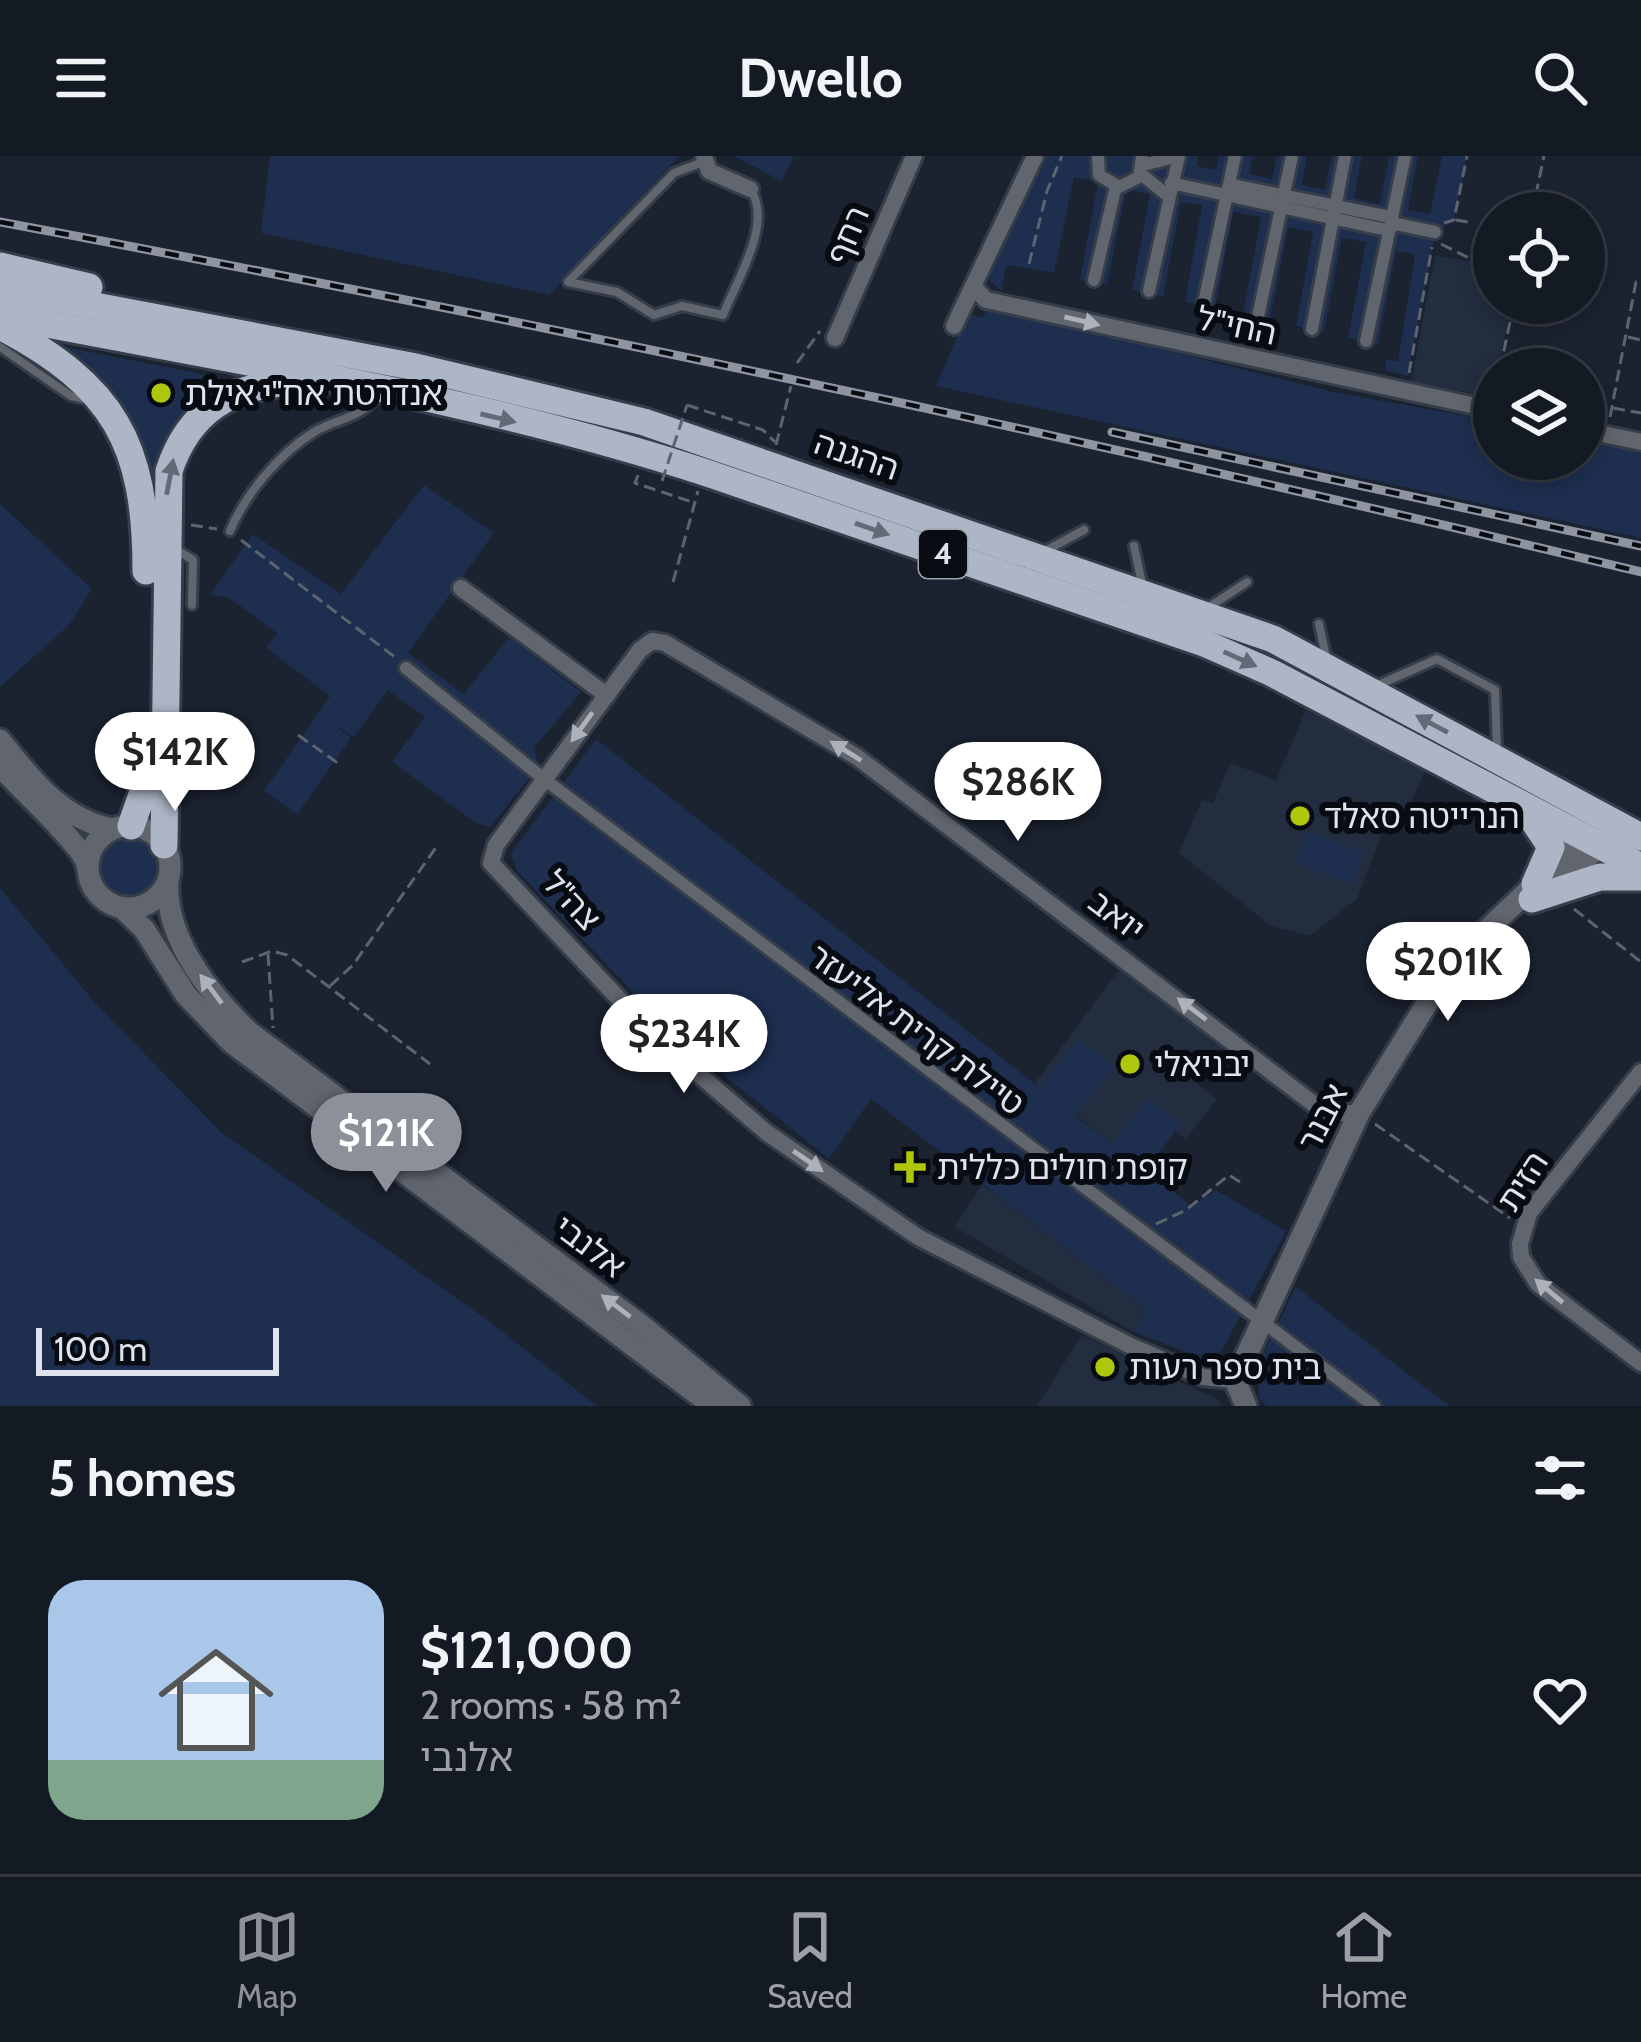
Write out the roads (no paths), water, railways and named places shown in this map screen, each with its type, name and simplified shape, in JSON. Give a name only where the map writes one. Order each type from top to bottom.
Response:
[{"type":"highway","points":[[0,266],[416,367]]},
{"type":"highway","name":"ההגנה","points":[[0,288],[416,367],[644,422],[1202,610],[1331,670],[1504,763],[1641,867]]},
{"type":"highway","name":"ההגנה","points":[[0,315],[344,382],[640,451],[1204,643],[1516,799],[1598,833],[1641,837]]},
{"type":"highway","points":[[0,326],[62,363],[99,396],[128,437],[136,462],[146,539],[146,774],[122,828]]},
{"type":"highway","points":[[164,845],[169,471],[185,433],[204,412],[250,386],[344,382]]},
{"type":"highway","points":[[1516,799],[1540,824],[1551,847],[1534,898]]},
{"type":"highway","points":[[1534,898],[1600,877],[1641,877]]},
{"type":"street","name":"רחף","points":[[835,338],[914,156]]},
{"type":"street","points":[[955,326],[1035,156]]},
{"type":"street","points":[[1082,156],[1097,158],[1100,175],[1116,186],[1127,186],[1142,165],[1179,156],[1149,291]]},
{"type":"street","points":[[1204,303],[1235,156]]},
{"type":"street","points":[[1258,317],[1292,156]]},
{"type":"street","points":[[1312,329],[1346,156]]},
{"type":"street","points":[[1366,341],[1405,156]]},
{"type":"street","points":[[704,159],[709,171],[750,189]]},
{"type":"street","points":[[1142,165],[1170,190],[1226,188],[1279,206],[1435,232]]},
{"type":"street","points":[[1094,280],[1116,186]]},
{"type":"street","name":"החי\"ל","points":[[973,286],[986,300],[1473,406]]},
{"type":"street","points":[[1605,435],[1641,442]]},
{"type":"street","points":[[461,588],[605,694]]},
{"type":"street","name":"צה\"ל","points":[[657,641],[640,650],[605,694],[496,845],[491,862],[654,1036],[766,1132],[918,1237],[1132,1346],[1203,1377],[1235,1380]]},
{"type":"street","name":"יואב","points":[[657,641],[857,757],[1315,1105],[1335,1113],[1359,1113]]},
{"type":"street","name":"טיילת קרית אליעזר","points":[[406,668],[544,779],[1258,1324],[1373,1406]]},
{"type":"street","points":[[0,740],[48,797],[80,818],[150,832],[164,845],[168,882],[150,903],[123,909],[93,890],[80,845],[45,818],[0,766]]},
{"type":"street","points":[[87,866],[94,844],[122,828]]},
{"type":"street","name":"אבנר","points":[[1235,1380],[1359,1113],[1453,963],[1534,898],[1598,833]]},
{"type":"street","name":"אלנבי","points":[[168,882],[169,911],[201,979],[275,1054],[641,1325],[740,1406]]},
{"type":"street","name":"אלנבי","points":[[123,909],[144,928],[186,995],[231,1042],[713,1406]]},
{"type":"street","name":"הזית","points":[[1641,1072],[1522,1226],[1521,1256],[1538,1284],[1641,1363]]},
{"type":"street","points":[[1235,1380],[1246,1406]]},
{"type":"lane","points":[[704,159],[674,173],[568,282],[617,292],[654,315],[682,306],[723,315],[758,225],[757,199],[750,189]]},
{"type":"lane","points":[[0,347],[71,396],[99,396]]},
{"type":"lane","points":[[230,531],[240,509],[290,448],[336,419],[366,411],[379,391]]},
{"type":"lane","points":[[1039,554],[1084,530]]},
{"type":"lane","points":[[169,534],[193,560],[192,605]]},
{"type":"lane","points":[[1133,546],[1143,590]]},
{"type":"lane","points":[[1202,610],[1247,582]]},
{"type":"lane","points":[[1319,623],[1331,670]]},
{"type":"lane","points":[[1364,687],[1437,659],[1476,679],[1495,690],[1492,745],[1504,763]]},
{"type":"railway","points":[[0,222],[823,386],[1641,572]]},
{"type":"railway","points":[[1112,432],[1641,546]]},
{"type":"place","name":"אנדרטת אח\"י אילת","points":[[161,393]]},
{"type":"place","name":"הנרייטה סאלד","points":[[1300,816]]},
{"type":"place","name":"יבניאלי","points":[[1130,1064]]},
{"type":"place","name":"קופת חולים כללית","points":[[910,1167]]},
{"type":"place","name":"בית ספר רעות","points":[[1105,1367]]}]
